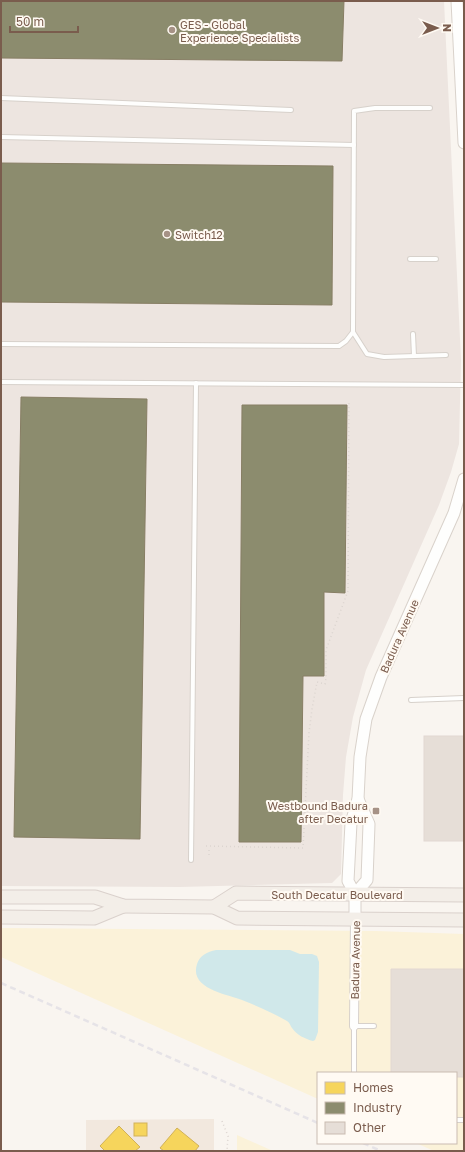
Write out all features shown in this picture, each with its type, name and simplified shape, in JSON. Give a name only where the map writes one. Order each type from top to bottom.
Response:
[{"type":"main road","points":[[457,1],[461,18],[464,143]]},
{"type":"main road","name":"Badura Avenue","points":[[355,919],[355,894],[348,881],[351,823],[358,799],[360,757],[366,719],[381,676],[454,512],[464,479]]},
{"type":"main road","name":"Badura Avenue","points":[[355,894],[367,880],[369,824],[358,799]]},
{"type":"main road","name":"South Decatur Boulevard","points":[[214,907],[236,893],[464,895]]},
{"type":"main road","points":[[1,897],[95,897],[123,906],[214,907],[237,918],[464,920]]},
{"type":"main road","points":[[1,917],[94,918],[123,906]]},
{"type":"street","name":"Badura Avenue","points":[[354,1026],[355,919]]},
{"type":"lane","points":[[1,98],[291,110]]},
{"type":"lane","points":[[430,108],[375,108],[354,111],[353,332],[367,354],[384,357],[446,355]]},
{"type":"lane","points":[[1,137],[354,146]]},
{"type":"lane","points":[[410,259],[436,259]]},
{"type":"lane","points":[[1,344],[338,346],[346,341],[353,332]]},
{"type":"lane","points":[[413,334],[414,356]]},
{"type":"lane","points":[[1,382],[464,385]]},
{"type":"lane","points":[[191,860],[196,383]]},
{"type":"lane","points":[[411,700],[464,698]]},
{"type":"lane","points":[[354,1072],[354,1026],[374,1026]]},
{"type":"path","points":[[206,846],[303,848],[312,708],[317,682],[325,684],[326,650],[348,591],[349,401]]},
{"type":"path","points":[[209,847],[209,855]]},
{"type":"path","points":[[222,1121],[228,1136],[227,1151]]},
{"type":"shaded area","points":[[1,1],[444,1],[461,360],[459,444],[439,505],[366,670],[353,717],[346,757],[343,795],[341,874],[332,883],[180,887],[1,886]]},
{"type":"shaded area","points":[[214,1119],[214,1151],[86,1151],[86,1120]]},
{"type":"sand","points":[[1,928],[376,931],[464,934],[464,1151],[434,1151],[418,1144],[457,1144],[457,1072],[317,1072],[317,1099],[1,957]]},
{"type":"sand","points":[[237,1135],[273,1151],[237,1151]]},
{"type":"water","points":[[216,950],[290,950],[300,954],[312,954],[317,956],[319,962],[318,1032],[315,1040],[313,1041],[307,1039],[296,1033],[288,1022],[276,1015],[242,1000],[219,993],[204,985],[196,972],[197,964],[204,954]]},
{"type":"building: Homes","points":[[134,1123],[147,1123],[147,1136],[134,1136]]},
{"type":"building: Homes","points":[[119,1126],[140,1147],[135,1151],[105,1151],[100,1146]]},
{"type":"building: Homes","points":[[177,1128],[199,1146],[195,1151],[164,1151],[160,1148]]},
{"type":"building: Industry","name":"GES - Global Experience Specialists","points":[[1,1],[344,1],[342,61],[1,58]]},
{"type":"building: Industry","name":"Switch12","points":[[1,163],[333,166],[332,305],[1,302]]},
{"type":"building: Industry","points":[[21,397],[147,399],[140,839],[14,837]]},
{"type":"building: Industry","points":[[242,405],[347,405],[345,593],[324,592],[324,676],[303,676],[301,842],[239,842]]},
{"type":"building: Other","points":[[424,736],[464,736],[464,841],[424,841]]},
{"type":"building: Other","points":[[391,969],[464,969],[464,1077],[457,1077],[457,1072],[391,1072]]},
{"type":"railway","points":[[1,983],[317,1123]]},
{"type":"railway","points":[[365,1144],[381,1151]]},
{"type":"place","name":"GES - Global Experience Specialists","points":[[172,30]]},
{"type":"place","name":"Switch12","points":[[167,234]]},
{"type":"place","name":"Westbound Badura after Decatur","points":[[376,811]]}]
